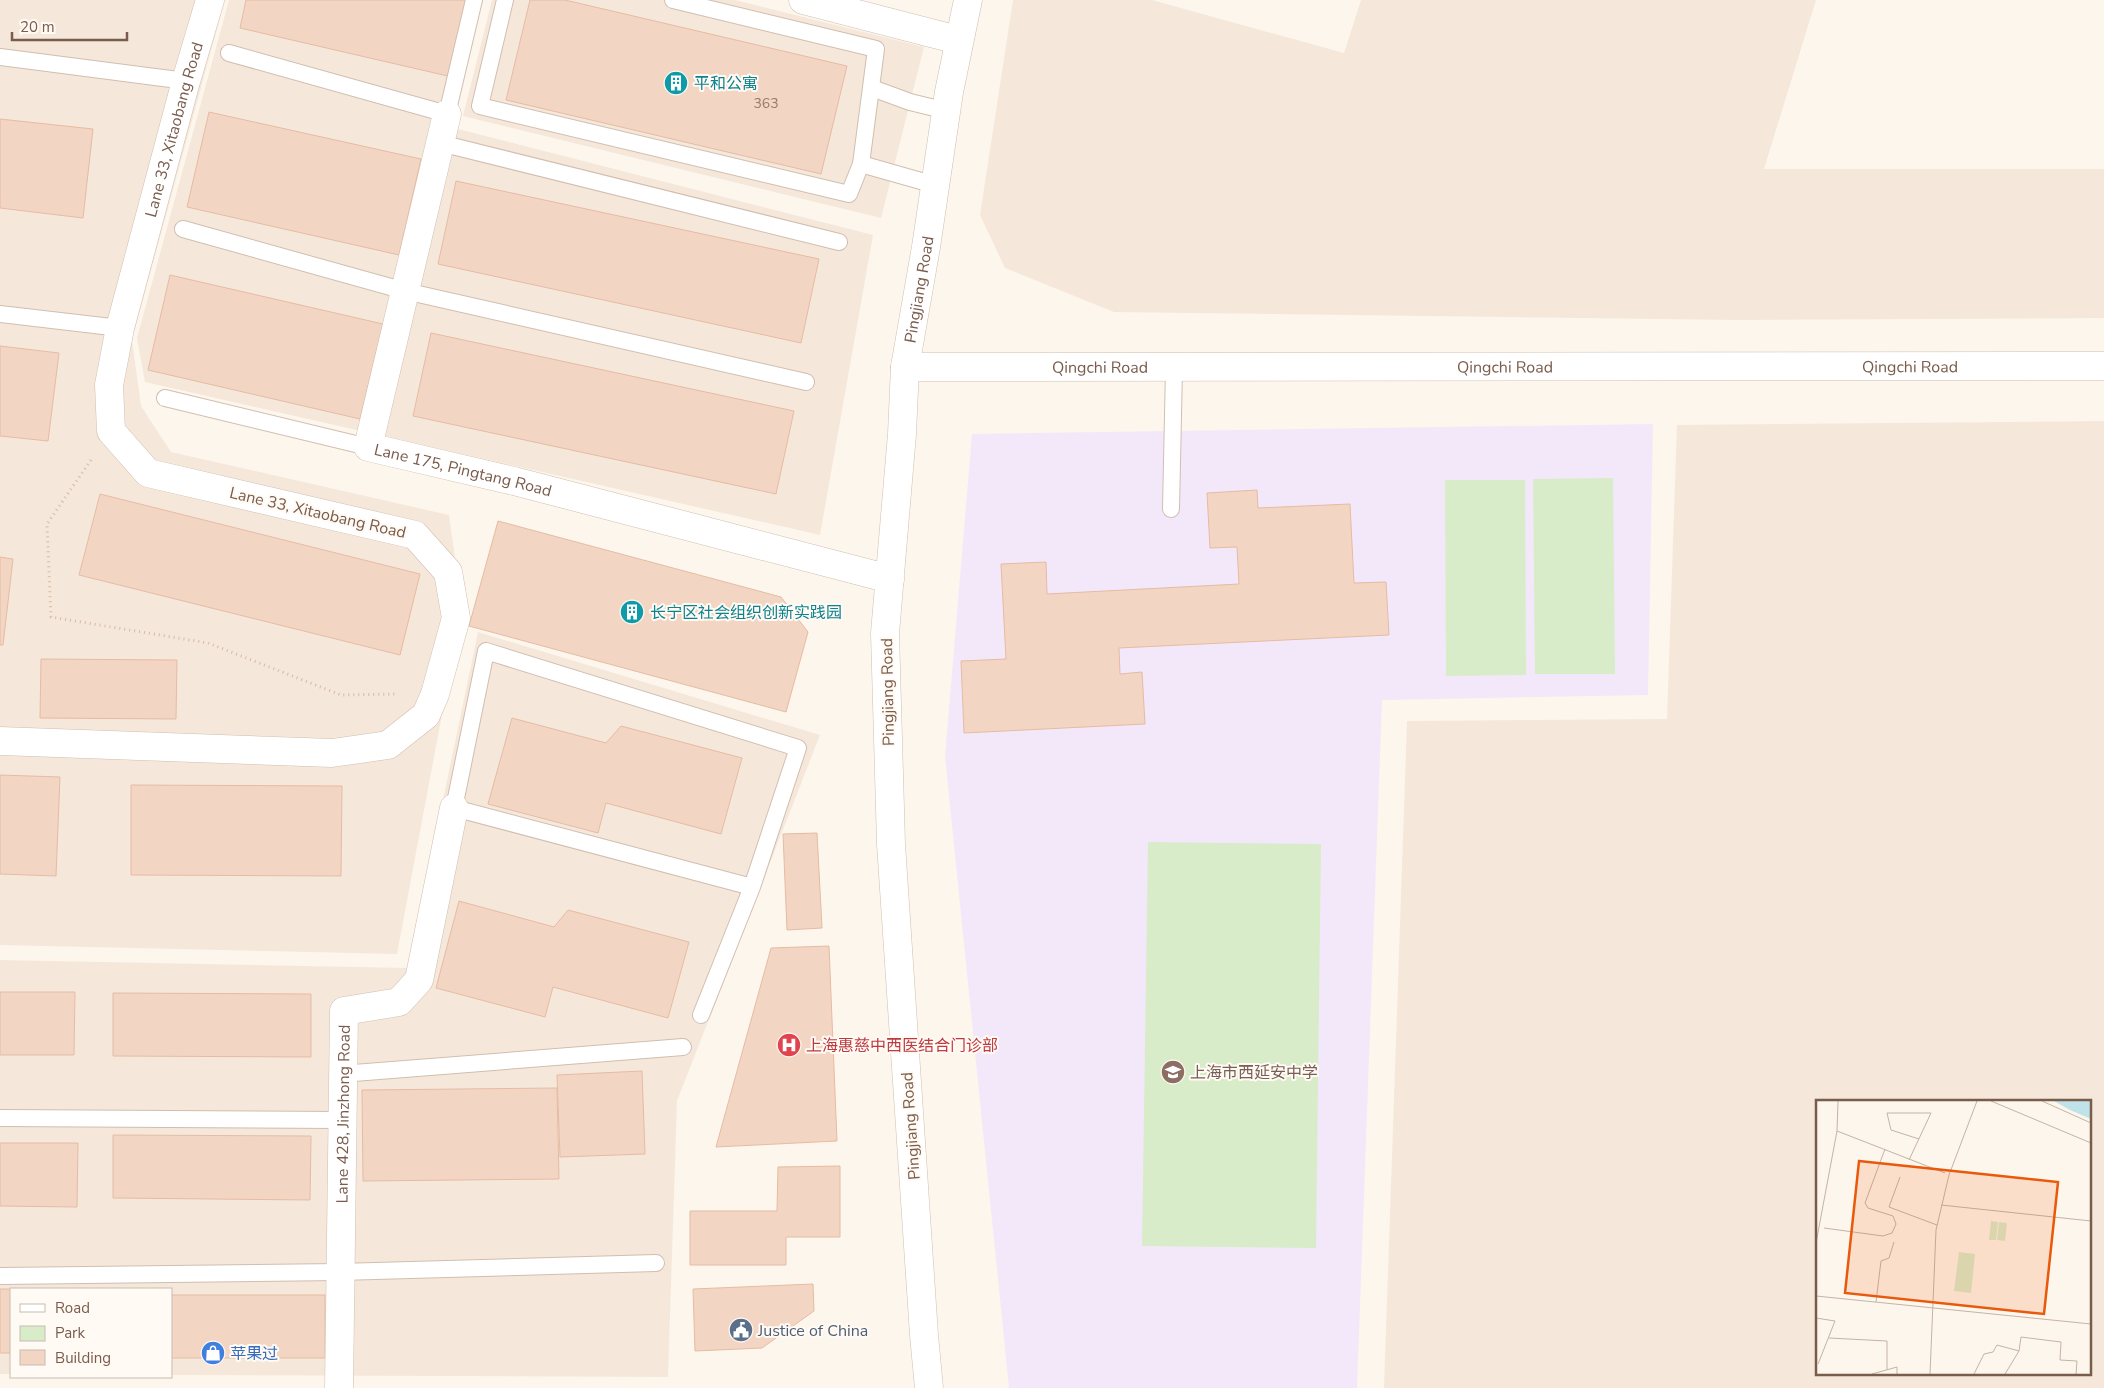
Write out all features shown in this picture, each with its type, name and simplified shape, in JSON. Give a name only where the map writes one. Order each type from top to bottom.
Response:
[{"type":"street","name":"Lane 33, Xitaobang Road","points":[[0,741],[332,752],[388,745],[426,715],[435,694],[456,618],[448,572],[415,535],[148,473],[111,431],[109,385],[120,328],[186,81],[210,0]]},
{"type":"street","points":[[803,0],[958,40]]},
{"type":"street","points":[[813,0],[917,30]]},
{"type":"street","name":"Pingjiang Road","points":[[929,1388],[923,1325],[891,844],[885,633],[902,434],[905,367],[958,40],[968,0]]},
{"type":"street","name":"Lane 175, Pingtang Road","points":[[447,114],[368,447],[514,481],[890,579]]},
{"type":"street","name":"Qingchi Road","points":[[905,367],[2104,366]]},
{"type":"street","name":"Lane 428, Jinzhong Road","points":[[339,1388],[341,1074],[344,1011],[399,1002],[420,980],[454,808]]},
{"type":"lane","points":[[229,53],[447,114],[474,0]]},
{"type":"lane","points":[[505,0],[480,106],[849,194],[861,164],[876,49],[673,0]]},
{"type":"lane","points":[[0,57],[186,81]]},
{"type":"lane","points":[[872,88],[910,102],[946,111]]},
{"type":"lane","points":[[440,143],[839,242]]},
{"type":"lane","points":[[861,164],[936,184]]},
{"type":"lane","points":[[183,230],[405,291],[806,382]]},
{"type":"lane","points":[[0,314],[120,328]]},
{"type":"lane","points":[[1172,509],[1174,368]]},
{"type":"lane","points":[[165,398],[368,447]]},
{"type":"lane","points":[[701,1015],[752,887],[798,748],[486,651],[454,808],[752,887]]},
{"type":"lane","points":[[341,1074],[683,1047]]},
{"type":"lane","points":[[0,1118],[341,1120]]},
{"type":"lane","points":[[0,1276],[339,1272],[656,1263]]},
{"type":"path","points":[[111,431],[47,524],[50,617],[208,643],[341,695],[435,694]]},
{"type":"shaded area","points":[[0,0],[225,0],[132,340],[141,406],[171,452],[449,515],[462,608],[397,954],[0,945]]},
{"type":"shaded area","points":[[229,0],[482,0],[450,127],[873,235],[820,535],[145,382],[137,338]]},
{"type":"shaded area","points":[[492,0],[735,0],[924,47],[881,218],[463,116]]},
{"type":"shaded area","points":[[1013,0],[1152,0],[1344,53],[1361,0],[1816,0],[1764,169],[2104,169],[2104,318],[1733,320],[1114,312],[1005,268],[980,215]]},
{"type":"shaded area","points":[[2104,421],[2104,1388],[1384,1388],[1407,721],[1667,719],[1677,425]]},
{"type":"shaded area","name":"上海市西延安中学","points":[[1653,424],[1648,695],[1382,700],[1357,1388],[1009,1388],[945,756],[972,434]]},
{"type":"shaded area","points":[[478,632],[820,735],[677,1101],[668,1377],[172,1375],[172,1288],[10,1288],[10,1374],[0,1374],[0,960],[408,968]]},
{"type":"green space","points":[[1613,478],[1615,674],[1535,674],[1533,479]]},
{"type":"green space","points":[[1445,480],[1525,480],[1526,675],[1446,676]]},
{"type":"green space","points":[[1148,842],[1321,844],[1316,1248],[1142,1246]]},
{"type":"building","points":[[246,0],[470,0],[452,77],[240,28]]},
{"type":"building","name":"平和公寓","points":[[530,0],[565,0],[847,66],[821,174],[506,100]]},
{"type":"building","points":[[209,112],[421,159],[399,255],[187,207]]},
{"type":"building","points":[[0,119],[93,129],[83,218],[0,208]]},
{"type":"building","points":[[456,181],[819,259],[801,343],[438,264]]},
{"type":"building","points":[[170,275],[383,324],[360,419],[148,370]]},
{"type":"building","points":[[431,333],[794,411],[776,494],[413,416]]},
{"type":"building","points":[[0,346],[59,353],[48,441],[0,436]]},
{"type":"building","points":[[1257,490],[1258,508],[1350,504],[1354,583],[1386,582],[1389,635],[1119,648],[1120,674],[1142,672],[1145,724],[964,733],[961,661],[1006,659],[1001,564],[1046,562],[1047,594],[1239,584],[1237,547],[1210,548],[1207,493]]},
{"type":"building","points":[[100,494],[420,574],[400,655],[79,575]]},
{"type":"building","name":"长宁区社会组织创新实践园","points":[[498,521],[781,597],[808,632],[786,712],[469,626]]},
{"type":"building","points":[[0,557],[13,559],[3,645],[0,645]]},
{"type":"building","points":[[41,659],[177,660],[176,719],[40,718]]},
{"type":"building","points":[[512,718],[606,743],[621,726],[742,758],[721,834],[606,803],[598,833],[488,804]]},
{"type":"building","points":[[0,775],[60,777],[56,876],[0,874]]},
{"type":"building","points":[[131,785],[342,786],[341,876],[131,875]]},
{"type":"building","points":[[817,833],[822,928],[787,930],[783,834]]},
{"type":"building","points":[[459,901],[554,927],[568,910],[689,942],[668,1018],[553,987],[545,1017],[436,988]]},
{"type":"building","name":"上海惠慈中西医结合门诊部","points":[[829,946],[837,1141],[716,1147],[771,948]]},
{"type":"building","points":[[0,992],[75,992],[74,1055],[0,1055]]},
{"type":"building","points":[[113,993],[311,994],[311,1057],[113,1056]]},
{"type":"building","points":[[642,1071],[645,1154],[560,1157],[557,1075]]},
{"type":"building","points":[[557,1088],[559,1179],[363,1181],[362,1090]]},
{"type":"building","points":[[113,1135],[311,1136],[310,1200],[113,1198]]},
{"type":"building","points":[[0,1143],[78,1143],[77,1207],[0,1206]]},
{"type":"building","points":[[840,1166],[840,1237],[786,1237],[786,1265],[690,1265],[690,1211],[777,1211],[778,1167]]},
{"type":"building","name":"Justice of China","points":[[813,1284],[814,1311],[762,1348],[695,1351],[693,1289]]},
{"type":"building","points":[[0,1289],[10,1289],[10,1353],[0,1353]]},
{"type":"building","points":[[172,1295],[325,1295],[325,1358],[172,1358]]},
{"type":"place","name":"平和公寓","points":[[676,83]]},
{"type":"place","name":"长宁区社会组织创新实践园","points":[[632,612]]},
{"type":"place","name":"上海惠慈中西医结合门诊部","points":[[789,1045]]},
{"type":"place","name":"上海市西延安中学","points":[[1173,1072]]},
{"type":"place","name":"Justice of China","points":[[741,1330]]},
{"type":"place","name":"苹果过","points":[[213,1353]]}]
